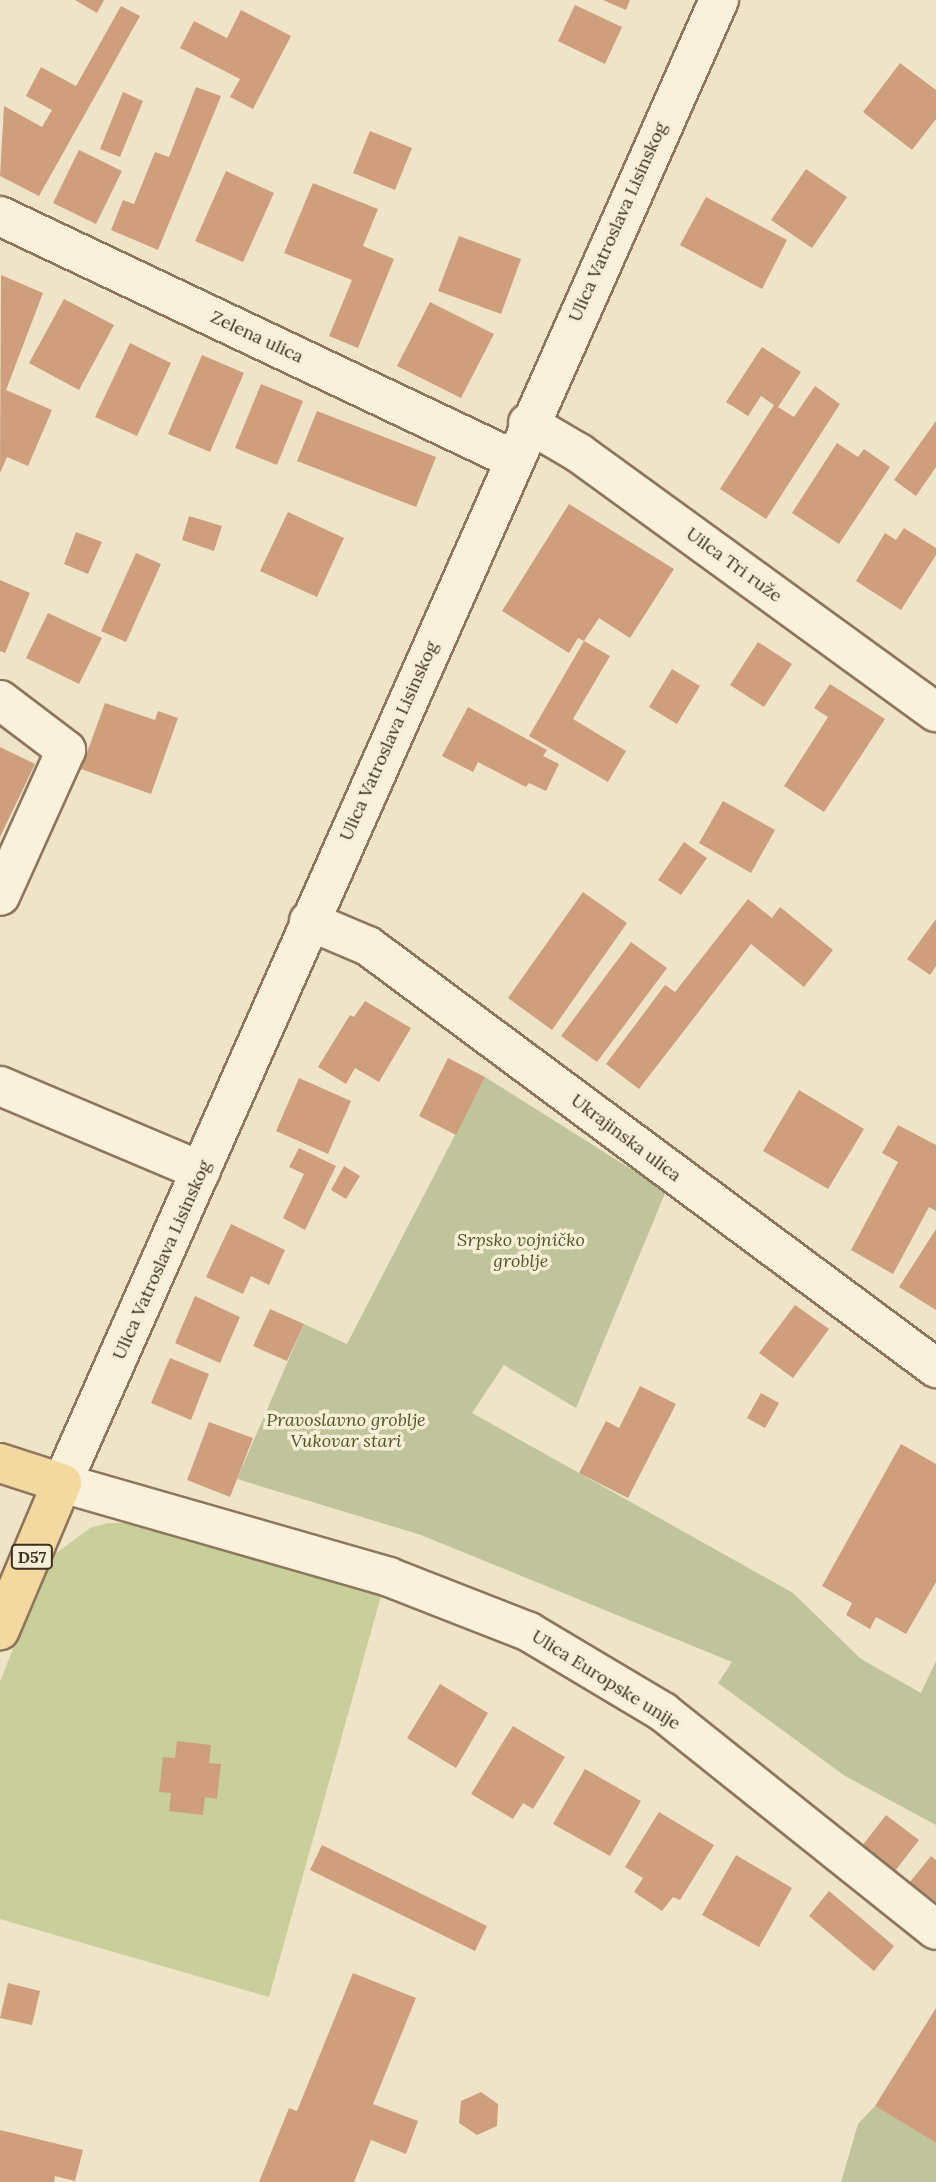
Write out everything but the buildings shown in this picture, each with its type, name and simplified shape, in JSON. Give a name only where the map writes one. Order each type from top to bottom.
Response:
[{"type":"main road","name":"Ulica Vatroslava Lisinskog","points":[[62,1483],[528,423],[719,0]]},
{"type":"main road","name":"Zelena ulica","points":[[0,216],[513,459]]},
{"type":"main road","name":"Uilca Tri ruže","points":[[528,423],[579,453],[936,712]]},
{"type":"main road","points":[[0,700],[66,750],[0,896]]},
{"type":"main road","name":"Ukrajinska ulica","points":[[309,921],[368,946],[936,1368]]},
{"type":"main road","points":[[0,1086],[201,1171]]},
{"type":"main road","points":[[0,1463],[62,1483]]},
{"type":"main road","name":"D57","points":[[0,1630],[62,1483]]},
{"type":"main road","name":"Ulica Europske unije","points":[[62,1483],[389,1577],[529,1632],[663,1712],[936,1930]]},
{"type":"green space","points":[[485,1077],[666,1191],[576,1408],[504,1365],[472,1413],[793,1593],[861,1659],[921,1693],[936,1661],[936,1825],[845,1776],[718,1683],[732,1662],[421,1535],[237,1479],[304,1324],[347,1344]]},
{"type":"green space","points":[[108,1523],[136,1523],[381,1596],[269,1997],[0,1919],[0,1682],[47,1560],[90,1528]]},
{"type":"green space","points":[[875,2106],[936,2143],[936,2182],[841,2182],[858,2124]]},
{"type":"park label","name":"Srpsko vojničko groblje","points":[[521,1251]]},
{"type":"park label","name":"Pravoslavno groblje Vukovar stari","points":[[346,1431]]}]
